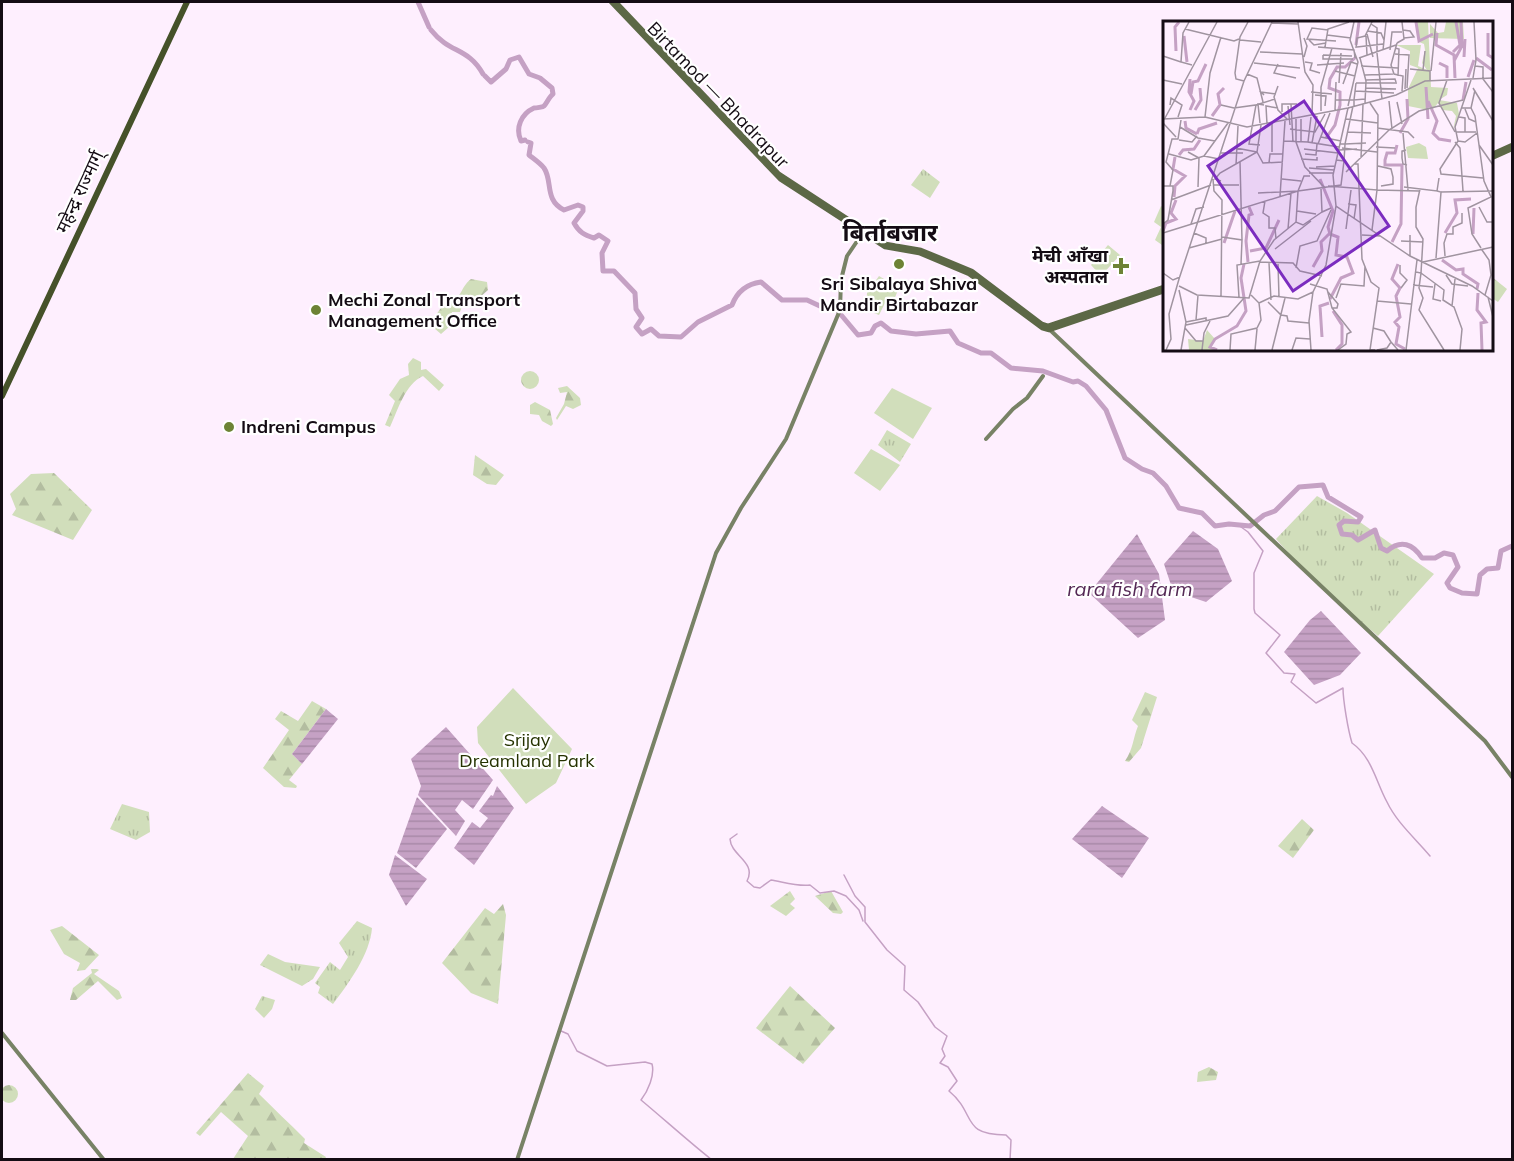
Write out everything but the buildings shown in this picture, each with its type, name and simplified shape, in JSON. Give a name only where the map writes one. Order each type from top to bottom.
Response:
[{"type":"highway","name":"महेन्द्र राज्मार्ग्","points":[[2,396],[187,2]]},
{"type":"main road","name":"Birtamod — Bhadrapur","points":[[614,2],[779,174],[863,232],[886,244],[932,254],[982,280],[1049,328]]},
{"type":"main road","points":[[1493,155],[1512,147]]},
{"type":"main road","points":[[1049,328],[1163,289]]},
{"type":"street","points":[[517,1160],[716,553],[741,508],[785,441],[839,311],[841,279],[847,256],[863,232]]},
{"type":"street","points":[[1049,328],[1485,741],[1512,777]]},
{"type":"street","points":[[986,440],[1013,409],[1027,398],[1043,376]]},
{"type":"street","points":[[2,1033],[104,1160]]},
{"type":"green space","points":[[923,169],[940,182],[930,198],[911,185]]},
{"type":"green space","points":[[1161,206],[1163,207],[1162,245],[1155,240],[1161,227],[1154,222]]},
{"type":"green space","points":[[1108,245],[1120,255],[1101,276],[1091,265]]},
{"type":"green space","points":[[879,276],[899,288],[893,302],[887,299],[879,315],[866,310],[867,293]]},
{"type":"green space","points":[[1493,278],[1507,289],[1498,302],[1493,299]]},
{"type":"green space","points":[[471,279],[487,282],[488,290],[479,298],[473,297],[469,306],[462,306],[460,312],[452,312],[449,327],[441,334],[434,328],[436,315],[445,302],[458,297]]},
{"type":"green space","points":[[413,358],[421,362],[421,370],[426,369],[444,385],[439,391],[423,376],[417,380],[407,391],[390,427],[385,425],[395,401],[389,395],[400,379],[409,375],[408,364]]},
{"type":"green space","points":[[530,371],[538,376],[539,380],[534,388],[530,389],[522,384],[521,380],[526,372]]},
{"type":"green space","points":[[567,386],[580,398],[581,405],[573,409],[566,406],[557,420],[567,392],[560,393],[558,388]]},
{"type":"green space","points":[[892,388],[932,408],[913,439],[874,413]]},
{"type":"green space","points":[[535,402],[550,410],[553,424],[551,426],[542,421],[539,415],[530,414],[530,405]]},
{"type":"green space","points":[[887,430],[911,444],[900,462],[878,445]]},
{"type":"green space","points":[[871,449],[900,465],[880,491],[854,473]]},
{"type":"green space","points":[[475,455],[504,475],[496,485],[487,484],[473,475]]},
{"type":"green space","points":[[54,473],[92,510],[73,540],[12,515],[16,509],[10,494],[31,474]]},
{"type":"green space","points":[[1317,496],[1347,513],[1434,574],[1378,636],[1318,586],[1276,539]]},
{"type":"green space","name":"Srijay Dreamland Park","points":[[513,688],[572,749],[556,783],[526,804],[478,743],[477,727]]},
{"type":"green space","points":[[1145,692],[1157,697],[1141,748],[1129,762],[1125,761],[1138,726],[1132,720]]},
{"type":"green space","points":[[312,701],[326,709],[292,754],[302,764],[289,780],[297,786],[296,788],[284,787],[263,768],[289,730],[275,719],[281,711],[298,721]]},
{"type":"green space","points":[[122,804],[149,812],[150,832],[136,840],[110,829]]},
{"type":"green space","points":[[1302,819],[1314,830],[1293,858],[1278,846]]},
{"type":"green space","points":[[790,891],[795,899],[790,904],[795,908],[786,916],[770,906]]},
{"type":"green space","points":[[831,891],[843,912],[841,914],[833,913],[815,896]]},
{"type":"green space","points":[[503,904],[506,915],[498,1004],[471,993],[442,963],[485,908],[494,914]]},
{"type":"green space","points":[[357,921],[372,928],[370,938],[358,968],[333,1004],[318,993],[320,987],[315,983],[330,962],[340,970],[348,957],[339,943]]},
{"type":"green space","points":[[62,926],[99,955],[85,970],[77,971],[80,963],[64,954],[50,930]]},
{"type":"green space","points":[[268,954],[285,962],[320,967],[313,979],[302,986],[260,965]]},
{"type":"green space","points":[[91,969],[99,970],[94,974],[119,991],[122,998],[117,1000],[98,981],[76,1000],[70,1000],[73,988],[92,973]]},
{"type":"green space","points":[[790,986],[835,1028],[803,1064],[756,1028]]},
{"type":"green space","points":[[262,996],[275,1000],[272,1009],[264,1018],[255,1009]]},
{"type":"green space","points":[[1209,1067],[1218,1072],[1216,1080],[1197,1082],[1198,1072]]},
{"type":"green space","points":[[248,1073],[264,1086],[259,1094],[305,1139],[304,1143],[326,1157],[325,1159],[233,1159],[248,1136],[221,1112],[200,1136],[196,1133]]},
{"type":"green space","points":[[9,1085],[15,1088],[18,1094],[15,1100],[9,1103],[3,1100],[0,1094],[3,1088]]},
{"type":"water","name":"rara fish farm","points":[[1193,531],[1218,549],[1232,581],[1206,602],[1173,591],[1164,564]]},
{"type":"water","name":"rara fish farm","points":[[1137,534],[1159,574],[1165,620],[1138,638],[1089,593]]},
{"type":"water","points":[[1321,611],[1361,653],[1340,675],[1314,685],[1284,652],[1310,620]]},
{"type":"water","points":[[326,709],[338,719],[302,764],[292,754]]},
{"type":"water","points":[[446,727],[493,780],[473,809],[462,800],[455,810],[465,821],[456,836],[418,795],[421,786],[411,759]]},
{"type":"water","points":[[497,786],[514,808],[474,865],[454,848],[472,822],[480,828],[488,818],[479,811],[491,795],[493,796]]},
{"type":"water","points":[[417,797],[447,829],[416,868],[397,853]]},
{"type":"water","points":[[1102,806],[1149,838],[1122,878],[1072,839]]},
{"type":"water","points":[[395,855],[427,879],[406,906],[389,875]]},
{"type":"waterway","points":[[418,2],[429,27]]},
{"type":"waterway","points":[[431,30],[438,38],[471,59],[483,74]]},
{"type":"waterway","points":[[485,76],[491,82],[506,69],[510,60],[519,57],[529,74],[540,78],[552,88],[553,94],[544,106],[529,111],[520,122],[519,136],[521,141],[525,140]]},
{"type":"waterway","points":[[528,142],[531,143],[529,155],[547,173],[551,196],[558,206],[564,210],[578,205],[583,207],[583,211],[574,223],[576,226],[587,236],[594,238],[599,235],[608,241],[602,253],[603,271],[614,271],[635,293],[636,309],[642,318],[636,327],[642,334],[651,329],[659,336],[681,337],[698,322],[732,305],[739,293],[747,287],[761,282],[782,300],[807,300],[822,307],[837,310],[858,335],[871,333],[875,326],[881,323],[891,331],[916,334],[950,331],[958,343],[981,353],[991,353],[1011,368],[1043,371],[1073,382],[1078,381],[1086,386],[1106,410],[1125,458],[1153,473],[1166,486],[1179,508],[1202,513],[1215,526],[1229,524],[1250,526],[1264,515],[1275,511],[1299,487],[1323,485],[1328,497],[1361,517],[1358,522],[1344,521],[1339,525],[1342,534],[1352,535],[1358,540],[1375,530],[1381,548],[1387,551],[1402,544],[1411,546],[1422,558],[1435,558],[1444,553],[1453,555],[1458,567],[1447,583],[1450,588],[1462,593],[1477,594],[1480,575],[1487,569],[1498,568],[1501,551],[1512,546]]},
{"type":"waterway","points":[[1237,524],[1248,532],[1263,551],[1254,573],[1254,609],[1255,613],[1280,635],[1266,653],[1284,673],[1295,674],[1291,682],[1316,703],[1343,688],[1352,743],[1369,763],[1391,810],[1430,856]]},
{"type":"waterway","points":[[737,834],[730,839],[731,845],[749,869],[747,881],[754,887],[760,888],[771,880],[810,885],[820,893],[834,891],[846,896],[859,910],[863,921]]},
{"type":"waterway","points":[[844,875],[855,896],[865,907],[865,922],[887,950],[905,966],[904,990],[918,1002],[935,1027],[947,1036],[942,1049],[945,1056],[940,1063],[948,1067],[957,1081],[949,1091],[958,1099],[975,1127],[991,1134],[1006,1135],[1011,1140],[1010,1160]]},
{"type":"waterway","points":[[561,1031],[568,1034],[577,1051],[607,1066],[645,1062],[652,1064],[653,1073],[650,1083],[641,1100],[712,1160]]},
{"type":"place","name":"Sri Sibalaya Shiva Mandir Birtabazar","points":[[899,264]]},
{"type":"place","name":"मेची आँखा अस्पताल","points":[[1121,266]]},
{"type":"place","name":"Mechi Zonal Transport Management Office","points":[[316,310]]},
{"type":"place","name":"Indreni Campus","points":[[229,427]]},
{"type":"district","name":"बिर्ताबजार","points":[[890,233]]}]
